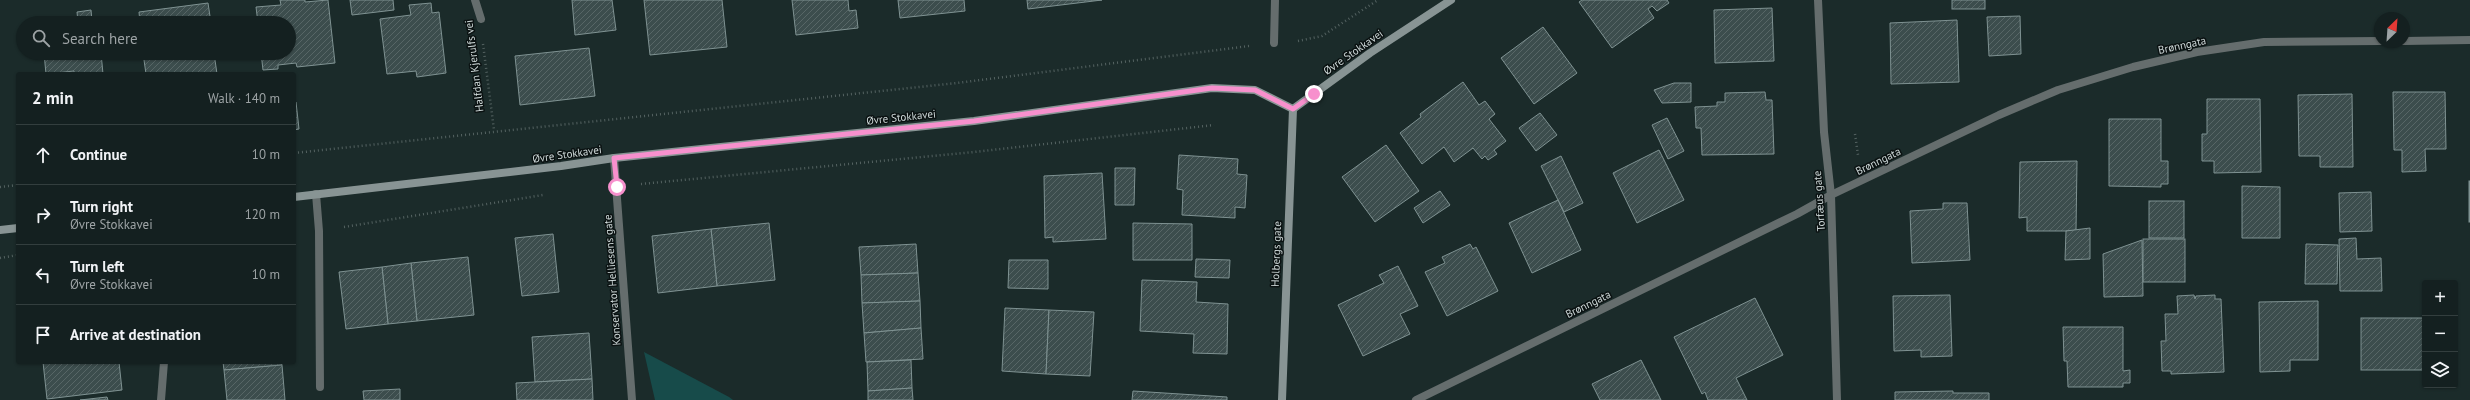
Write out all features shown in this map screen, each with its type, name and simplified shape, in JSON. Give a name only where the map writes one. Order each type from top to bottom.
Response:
[{"type":"main road","name":"Øvre Stokkavei","points":[[296,197],[561,166],[614,158],[974,121],[1212,88],[1255,90],[1293,109],[1370,53],[1451,0]]},
{"type":"main road","name":"Holbergs gate","points":[[1282,400],[1293,109]]},
{"type":"main road","points":[[0,230],[16,228]]},
{"type":"street","name":"Halfdan Kjerulfs vei","points":[[475,0],[480,19]]},
{"type":"street","points":[[1274,43],[1275,0]]},
{"type":"street","name":"Torfæus gate","points":[[1818,0],[1824,132],[1830,195],[1837,400]]},
{"type":"street","points":[[2410,41],[2470,40]]},
{"type":"street","name":"Brønngata","points":[[1416,400],[1797,214],[1830,195],[1999,115],[2058,90],[2133,67],[2197,52],[2264,42],[2374,41]]},
{"type":"street","name":"Konservator Helliesens gate","points":[[614,158],[632,400]]},
{"type":"street","points":[[316,194],[319,231],[320,386]]},
{"type":"street","points":[[161,400],[164,364]]},
{"type":"path","points":[[296,153],[494,130],[972,81],[1274,43],[1322,36],[1378,0]]},
{"type":"path","name":"Halfdan Kjerulfs vei","points":[[480,19],[494,130]]},
{"type":"path","points":[[617,187],[966,152],[1214,125]]},
{"type":"path","points":[[0,187],[16,185]]},
{"type":"path","points":[[319,231],[551,194]]},
{"type":"path","points":[[0,258],[16,256]]},
{"type":"shaded area","points":[[644,352],[729,397],[733,400],[655,400]]},
{"type":"building","points":[[280,0],[305,0],[305,2],[328,0],[335,63],[297,67],[296,63],[278,65],[278,69],[263,70],[262,60],[296,60],[296,16],[257,16],[256,7],[281,5]]},
{"type":"building","points":[[350,0],[393,0],[394,10],[352,15]]},
{"type":"building","points":[[572,0],[612,0],[616,30],[575,35]]},
{"type":"building","points":[[644,0],[722,0],[727,47],[650,55]]},
{"type":"building","points":[[792,0],[848,0],[849,11],[856,10],[858,28],[796,35]]},
{"type":"building","points":[[898,0],[964,0],[965,11],[900,18]]},
{"type":"building","points":[[1027,0],[1102,0],[1028,9]]},
{"type":"building","points":[[1582,0],[1667,0],[1669,3],[1657,11],[1652,6],[1648,9],[1654,18],[1612,48],[1579,2]]},
{"type":"building","points":[[1952,0],[1985,0],[1985,9],[1952,9]]},
{"type":"building","points":[[208,3],[210,16],[139,16],[139,12]]},
{"type":"building","points":[[431,3],[432,13],[439,12],[446,73],[417,77],[416,71],[387,74],[380,19],[411,15],[409,5]]},
{"type":"building","points":[[1772,8],[1774,61],[1715,63],[1714,10]]},
{"type":"building","points":[[91,10],[92,16],[77,16],[77,12]]},
{"type":"building","points":[[2020,16],[2021,54],[1989,56],[1987,17]]},
{"type":"building","points":[[1957,20],[1959,82],[1891,84],[1890,23]]},
{"type":"building","points":[[1543,27],[1577,73],[1534,104],[1501,58]]},
{"type":"building","points":[[589,48],[595,96],[520,105],[515,56]]},
{"type":"building","points":[[45,60],[102,60],[103,72],[46,72]]},
{"type":"building","points":[[144,60],[215,60],[217,72],[146,72]]},
{"type":"building","points":[[1463,82],[1479,105],[1485,101],[1495,114],[1489,119],[1506,141],[1494,150],[1497,154],[1488,160],[1485,156],[1482,159],[1473,148],[1454,162],[1444,147],[1422,164],[1400,133],[1421,117],[1420,114]]},
{"type":"building","points":[[1674,83],[1691,83],[1691,102],[1662,103],[1654,90]]},
{"type":"building","points":[[1765,92],[1766,100],[1772,100],[1774,154],[1702,155],[1701,128],[1696,128],[1695,107],[1717,106],[1717,102],[1725,102],[1725,93]]},
{"type":"building","points":[[2393,92],[2445,92],[2446,149],[2425,149],[2426,171],[2402,172],[2402,150],[2394,150]]},
{"type":"building","points":[[2352,94],[2353,167],[2320,167],[2320,156],[2299,156],[2298,95]]},
{"type":"building","points":[[2207,99],[2260,99],[2261,172],[2214,173],[2214,161],[2202,161],[2202,134],[2207,134]]},
{"type":"building","points":[[296,102],[299,129],[296,130]]},
{"type":"building","points":[[1540,113],[1557,135],[1536,151],[1519,128]]},
{"type":"building","points":[[1667,118],[1684,151],[1668,159],[1652,125]]},
{"type":"building","points":[[2109,119],[2161,119],[2161,161],[2168,161],[2168,184],[2161,184],[2161,187],[2109,186]]},
{"type":"building","points":[[1386,145],[1419,191],[1375,222],[1342,177]]},
{"type":"building","points":[[1659,150],[1684,200],[1637,223],[1613,173]]},
{"type":"building","points":[[1179,155],[1238,159],[1237,174],[1247,175],[1245,208],[1235,207],[1235,218],[1182,215],[1183,190],[1177,189]]},
{"type":"building","points":[[1561,156],[1583,203],[1564,212],[1541,166]]},
{"type":"building","points":[[2077,161],[2076,231],[2027,231],[2027,217],[2019,218],[2020,162]]},
{"type":"building","points":[[1115,168],[1135,168],[1134,205],[1115,205]]},
{"type":"building","points":[[1102,173],[1106,239],[1053,242],[1053,237],[1045,238],[1044,176]]},
{"type":"building","points":[[2470,181],[2470,222],[2469,222]]},
{"type":"building","points":[[2242,186],[2280,187],[2280,238],[2242,238]]},
{"type":"building","points":[[1440,191],[1450,205],[1423,223],[1414,208]]},
{"type":"building","points":[[2371,192],[2372,231],[2340,232],[2339,193]]},
{"type":"building","points":[[1558,200],[1581,250],[1532,273],[1509,223]]},
{"type":"building","points":[[2149,201],[2184,201],[2184,238],[2149,238]]},
{"type":"building","points":[[1943,203],[1967,203],[1970,260],[1912,263],[1910,211],[1943,209]]},
{"type":"building","points":[[769,223],[775,280],[717,286],[711,229]]},
{"type":"building","points":[[1133,223],[1192,224],[1192,260],[1133,260]]},
{"type":"building","points":[[2090,228],[2090,259],[2065,260],[2066,231]]},
{"type":"building","points":[[711,229],[717,286],[658,293],[652,236]]},
{"type":"building","points":[[553,234],[559,292],[522,296],[515,238]]},
{"type":"building","points":[[2356,238],[2357,259],[2381,258],[2382,291],[2340,291],[2339,239]]},
{"type":"building","points":[[2143,239],[2185,239],[2185,282],[2143,282]]},
{"type":"building","points":[[2142,240],[2143,296],[2104,297],[2103,254]]},
{"type":"building","points":[[916,244],[918,273],[861,275],[859,247]]},
{"type":"building","points":[[1470,244],[1473,249],[1476,247],[1498,291],[1447,316],[1425,272],[1445,263],[1442,257]]},
{"type":"building","points":[[2306,244],[2338,245],[2337,284],[2305,284]]},
{"type":"building","points":[[468,257],[474,315],[417,321],[411,263]]},
{"type":"building","points":[[1196,259],[1230,260],[1229,278],[1195,277]]},
{"type":"building","points":[[1009,260],[1048,260],[1048,289],[1008,288]]},
{"type":"building","points":[[411,263],[417,321],[388,324],[382,267]]},
{"type":"building","points":[[1398,266],[1418,306],[1400,314],[1410,334],[1363,356],[1338,305],[1384,283],[1379,275]]},
{"type":"building","points":[[382,267],[388,324],[346,329],[339,272]]},
{"type":"building","points":[[918,273],[920,301],[862,303],[861,275]]},
{"type":"building","points":[[1142,280],[1197,282],[1196,302],[1228,304],[1227,354],[1193,353],[1194,334],[1140,331]]},
{"type":"building","points":[[1950,295],[1952,356],[1921,357],[1921,350],[1894,351],[1893,296]]},
{"type":"building","points":[[2194,295],[2195,299],[2196,296],[2215,295],[2215,299],[2221,299],[2224,372],[2171,374],[2171,371],[2162,371],[2161,341],[2166,341],[2165,314],[2178,314],[2177,296]]},
{"type":"building","points":[[1755,298],[1783,355],[1736,378],[1747,400],[1708,400],[1705,392],[1702,394],[1674,337]]},
{"type":"building","points":[[920,301],[921,328],[864,333],[862,303]]},
{"type":"building","points":[[2318,301],[2318,360],[2290,360],[2290,371],[2260,372],[2259,302]]},
{"type":"building","points":[[1005,308],[1049,310],[1046,374],[1002,371]]},
{"type":"building","points":[[1049,310],[1094,312],[1090,376],[1046,374]]},
{"type":"building","points":[[2361,318],[2422,318],[2422,370],[2361,370]]},
{"type":"building","points":[[2063,327],[2123,327],[2123,371],[2130,370],[2130,383],[2123,383],[2123,387],[2068,387],[2067,361],[2064,361]]},
{"type":"building","points":[[921,328],[923,359],[866,362],[864,333]]},
{"type":"building","points":[[589,333],[592,379],[535,382],[532,337]]},
{"type":"building","points":[[911,360],[912,388],[868,391],[867,362]]},
{"type":"building","points":[[1641,360],[1661,400],[1600,400],[1592,384]]},
{"type":"building","points":[[43,364],[119,364],[122,390],[47,399]]},
{"type":"building","points":[[223,364],[282,365],[224,370]]},
{"type":"building","points":[[282,365],[285,400],[227,400],[224,370]]},
{"type":"building","points":[[592,379],[593,400],[517,400],[516,383]]},
{"type":"building","points":[[912,388],[913,400],[868,400],[868,391]]},
{"type":"building","points":[[400,389],[400,400],[364,400],[363,391]]},
{"type":"building","points":[[1133,391],[1227,397],[1227,400],[1132,400]]},
{"type":"building","points":[[1953,391],[1953,393],[1989,393],[1989,400],[1895,400],[1895,392]]},
{"type":"building","points":[[107,397],[108,400],[80,400]]},
{"type":"route","points":[[617,187],[614,158],[974,121],[1212,88],[1255,90],[1274,98],[1293,109],[1314,94]]}]
